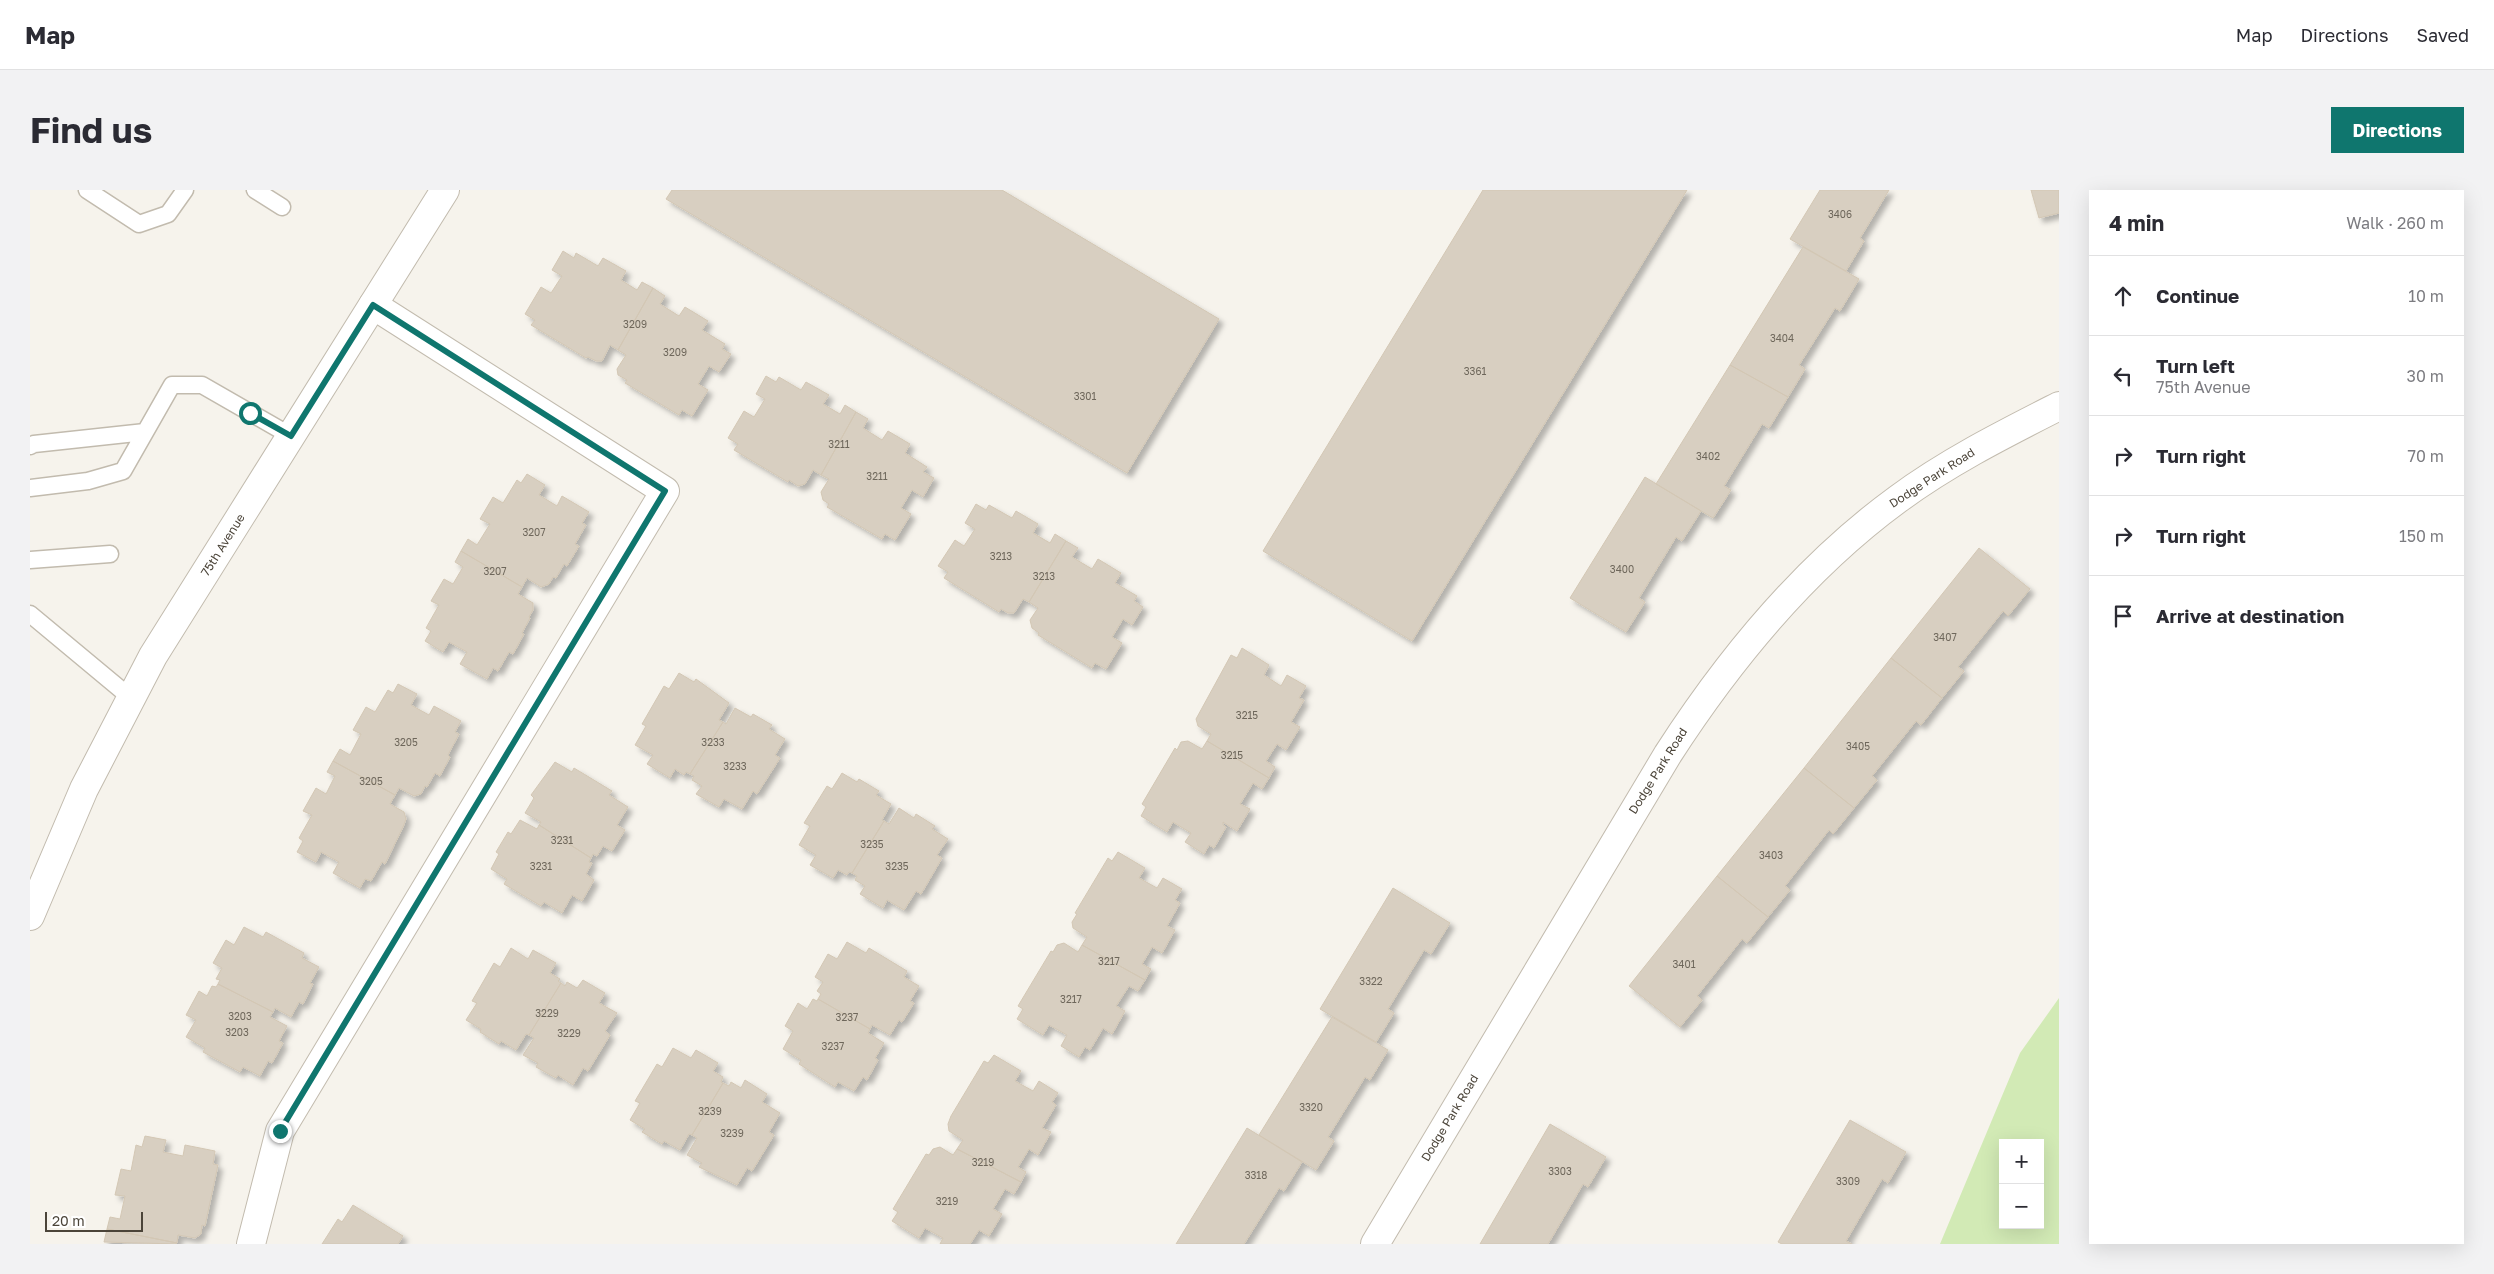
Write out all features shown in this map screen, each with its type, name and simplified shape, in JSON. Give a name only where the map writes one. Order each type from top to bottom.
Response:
[{"type":"street","name":"75th Avenue","points":[[30,916],[84,789],[153,656],[445,190]]},
{"type":"street","points":[[251,1244],[280,1131],[665,491],[373,305]]},
{"type":"street","name":"Dodge Park Road","points":[[1375,1244],[1668,754],[1696,710],[1730,665],[1808,577],[1850,538],[1898,499],[1960,459],[2059,406]]},
{"type":"lane","points":[[87,190],[139,224],[168,214],[185,190]]},
{"type":"lane","points":[[255,190],[282,207]]},
{"type":"lane","points":[[30,488],[88,481],[123,471],[172,385],[202,385],[291,436]]},
{"type":"lane","points":[[30,446],[34,444],[145,432]]},
{"type":"lane","points":[[30,560],[110,554]]},
{"type":"lane","points":[[30,614],[131,698]]},
{"type":"green space","points":[[2059,998],[2059,1244],[1940,1244],[2020,1053]]},
{"type":"building","points":[[672,190],[1002,190],[1219,319],[1127,473],[666,199]]},
{"type":"building","points":[[1483,190],[1687,190],[1412,641],[1263,551]]},
{"type":"building","points":[[1820,190],[1889,190],[1860,238],[1864,241],[1846,271],[1790,239]]},
{"type":"building","points":[[2031,190],[2059,190],[2059,213],[2039,218]]},
{"type":"building","points":[[1803,247],[1859,279],[1840,311],[1835,308],[1799,365],[1805,369],[1788,397],[1730,365]]},
{"type":"building","points":[[563,251],[574,258],[576,253],[598,266],[603,258],[626,271],[621,280],[637,290],[642,282],[653,288],[618,350],[610,345],[602,361],[586,358],[531,325],[535,320],[525,314],[541,287],[551,293],[562,276],[552,270]]},
{"type":"building","points":[[653,288],[665,296],[660,304],[679,316],[685,307],[708,321],[702,330],[725,344],[722,349],[731,354],[719,372],[709,366],[698,384],[708,390],[692,416],[682,410],[679,415],[625,383],[627,380],[618,375],[617,369],[626,355],[618,350]]},
{"type":"building","points":[[1730,365],[1788,397],[1769,428],[1762,424],[1724,486],[1731,490],[1713,518],[1656,484]]},
{"type":"building","points":[[766,376],[776,382],[779,377],[801,390],[806,382],[829,395],[823,404],[840,414],[845,405],[856,412],[821,475],[813,470],[805,484],[798,486],[789,480],[788,482],[734,450],[738,444],[728,438],[744,411],[754,417],[765,399],[756,394]]},
{"type":"building","points":[[856,412],[868,419],[863,428],[882,440],[888,431],[910,444],[905,453],[927,467],[923,472],[934,478],[923,497],[912,490],[901,508],[911,514],[895,540],[885,534],[882,539],[827,507],[829,504],[823,500],[821,492],[829,479],[821,475]]},
{"type":"building","points":[[527,474],[545,485],[539,495],[557,506],[562,496],[589,512],[582,523],[586,525],[575,544],[579,546],[567,566],[564,564],[556,578],[553,577],[549,584],[541,587],[527,578],[522,587],[461,551],[468,539],[477,545],[490,524],[480,519],[493,497],[503,503],[517,480],[521,483]]},
{"type":"building","points":[[1645,477],[1701,511],[1682,541],[1676,537],[1639,598],[1645,602],[1626,632],[1570,598]]},
{"type":"building","points":[[976,504],[986,510],[989,505],[1012,518],[1016,511],[1038,524],[1033,533],[1050,543],[1055,534],[1066,541],[1029,602],[1023,599],[1014,613],[1008,613],[1001,609],[999,612],[944,578],[948,572],[938,566],[955,540],[964,546],[975,529],[965,523]]},
{"type":"building","points":[[1066,541],[1078,548],[1072,557],[1092,569],[1098,559],[1121,573],[1115,583],[1137,596],[1134,601],[1143,607],[1132,625],[1123,619],[1112,637],[1122,643],[1106,669],[1095,663],[1092,668],[1038,635],[1039,633],[1032,628],[1030,620],[1038,608],[1029,602]]},
{"type":"building","points":[[1979,548],[2030,589],[2008,616],[2003,611],[1958,667],[1964,671],[1942,698],[1891,658]]},
{"type":"building","points":[[461,551],[522,587],[518,594],[533,603],[533,610],[522,633],[524,634],[513,654],[509,652],[498,671],[493,668],[487,679],[460,664],[467,652],[449,642],[443,652],[425,641],[431,631],[426,628],[439,605],[431,601],[444,579],[453,584],[463,567],[455,562]]},
{"type":"building","points":[[1242,648],[1269,665],[1264,675],[1281,686],[1287,675],[1306,686],[1299,698],[1304,700],[1291,722],[1300,727],[1286,750],[1277,744],[1266,761],[1275,767],[1269,778],[1207,741],[1211,734],[1198,726],[1196,719],[1231,655],[1237,658]]},
{"type":"building","points":[[1891,658],[1942,698],[1921,725],[1916,721],[1872,776],[1877,780],[1854,808],[1804,768]]},
{"type":"building","points":[[679,673],[694,682],[696,679],[729,703],[719,720],[723,722],[690,774],[686,772],[684,775],[675,769],[670,778],[647,764],[653,755],[635,745],[646,726],[642,724],[664,686],[669,689]]},
{"type":"building","points":[[398,684],[417,694],[411,705],[429,715],[434,706],[461,721],[455,732],[459,734],[440,776],[435,773],[421,794],[414,796],[399,788],[395,795],[333,761],[340,749],[350,755],[361,734],[353,730],[366,707],[375,712],[388,690],[393,693]]},
{"type":"building","points":[[735,708],[751,717],[753,714],[772,725],[769,729],[785,739],[775,755],[780,758],[757,794],[753,791],[742,809],[724,799],[719,807],[696,794],[702,786],[692,780],[694,776],[690,774],[723,722],[726,724]]},
{"type":"building","points":[[1188,741],[1202,749],[1207,741],[1269,778],[1262,789],[1253,783],[1240,804],[1250,809],[1237,831],[1223,822],[1223,825],[1226,827],[1214,848],[1209,845],[1204,854],[1185,842],[1191,833],[1173,822],[1167,832],[1141,816],[1146,807],[1142,804],[1175,748],[1177,750],[1181,742]]},
{"type":"building","points":[[333,761],[395,795],[390,804],[404,812],[406,819],[385,864],[382,862],[371,881],[365,879],[360,888],[333,873],[339,862],[321,852],[316,862],[297,852],[303,841],[299,838],[312,815],[303,811],[316,788],[326,794],[335,776],[327,772]]},
{"type":"building","points":[[555,762],[572,772],[574,768],[612,791],[609,795],[628,807],[617,825],[625,830],[612,851],[603,846],[597,856],[593,854],[591,858],[539,825],[541,822],[525,813],[534,798],[531,795]]},
{"type":"building","points":[[1804,768],[1854,808],[1833,834],[1829,830],[1785,886],[1790,890],[1768,917],[1717,876]]},
{"type":"building","points":[[842,773],[857,782],[859,779],[879,791],[876,795],[891,804],[882,820],[884,821],[852,873],[849,872],[847,875],[838,870],[833,878],[810,865],[816,855],[799,845],[810,826],[804,823],[827,786],[832,789]]},
{"type":"building","points":[[899,808],[914,818],[916,814],[935,826],[932,829],[948,839],[937,855],[942,858],[921,894],[916,891],[904,910],[887,900],[883,908],[860,894],[865,886],[855,880],[857,876],[852,873],[884,821],[889,824]]},
{"type":"building","points":[[520,820],[537,829],[539,825],[591,858],[589,862],[592,863],[586,874],[594,880],[582,901],[572,895],[562,913],[544,902],[541,906],[504,884],[507,879],[491,869],[499,854],[496,852],[508,832],[511,834]]},
{"type":"building","points":[[1118,852],[1145,868],[1139,878],[1157,888],[1163,878],[1182,889],[1175,900],[1180,903],[1167,926],[1175,930],[1162,953],[1152,947],[1142,964],[1151,969],[1145,980],[1082,945],[1087,937],[1073,928],[1072,922],[1077,914],[1075,913],[1108,858],[1112,861]]},
{"type":"building","points":[[1717,876],[1768,917],[1747,943],[1742,939],[1697,996],[1702,1000],[1680,1027],[1629,986]]},
{"type":"building","points":[[1393,888],[1450,923],[1431,954],[1424,950],[1388,1009],[1394,1013],[1376,1042],[1320,1009]]},
{"type":"building","points":[[244,927],[263,937],[266,932],[304,953],[302,958],[319,967],[310,983],[313,984],[303,1004],[299,1002],[291,1017],[275,1008],[273,1012],[218,984],[220,980],[216,979],[222,968],[213,963],[226,940],[234,945]]},
{"type":"building","points":[[847,942],[866,953],[869,948],[907,971],[904,977],[919,986],[910,1001],[914,1003],[902,1022],[899,1020],[890,1035],[872,1025],[870,1029],[818,999],[821,994],[817,991],[823,982],[815,977],[828,954],[837,959]]},
{"type":"building","points":[[1064,943],[1078,952],[1082,945],[1145,980],[1138,991],[1129,986],[1116,1006],[1125,1011],[1112,1034],[1103,1028],[1090,1050],[1085,1047],[1079,1057],[1061,1046],[1067,1035],[1049,1025],[1043,1035],[1017,1019],[1023,1009],[1018,1006],[1051,951],[1053,952],[1057,945]]},
{"type":"building","points":[[511,948],[528,959],[533,950],[556,963],[550,973],[560,979],[558,981],[561,983],[529,1035],[526,1034],[516,1050],[501,1041],[499,1044],[480,1032],[481,1029],[466,1020],[477,1003],[472,1001],[494,963],[500,967]]},
{"type":"building","points":[[583,980],[605,993],[599,1003],[617,1013],[605,1031],[610,1035],[588,1071],[583,1068],[573,1085],[558,1075],[556,1078],[536,1067],[538,1063],[523,1055],[534,1038],[529,1035],[561,983],[565,986],[567,982],[577,988]]},
{"type":"building","points":[[218,984],[273,1012],[270,1017],[287,1026],[279,1041],[283,1043],[272,1063],[268,1061],[260,1076],[243,1067],[240,1072],[203,1052],[205,1048],[186,1037],[196,1020],[186,1015],[199,991],[207,996],[212,986],[216,987]]},
{"type":"building","points":[[813,999],[817,1001],[818,999],[870,1029],[868,1033],[884,1043],[875,1058],[878,1060],[867,1080],[863,1077],[854,1091],[838,1082],[835,1087],[799,1064],[801,1060],[783,1049],[793,1031],[785,1026],[798,1003],[807,1009]]},
{"type":"building","points":[[1332,1017],[1388,1050],[1370,1080],[1365,1077],[1328,1137],[1334,1141],[1316,1170],[1259,1135]]},
{"type":"building","points":[[673,1048],[691,1058],[696,1050],[718,1063],[713,1071],[723,1077],[721,1082],[723,1083],[692,1135],[689,1134],[680,1150],[664,1141],[662,1144],[642,1132],[645,1129],[630,1120],[640,1103],[635,1101],[657,1064],[662,1067]]},
{"type":"building","points":[[994,1055],[1021,1071],[1015,1081],[1033,1091],[1039,1081],[1058,1093],[1052,1102],[1056,1105],[1042,1128],[1051,1132],[1038,1155],[1029,1149],[1018,1167],[1026,1172],[1021,1182],[957,1149],[963,1140],[949,1131],[948,1124],[951,1116],[984,1061],[988,1063]]},
{"type":"building","points":[[745,1080],[767,1094],[762,1102],[780,1113],[769,1132],[774,1135],[752,1171],[747,1168],[737,1185],[699,1167],[702,1163],[687,1155],[697,1138],[692,1135],[723,1083],[729,1086],[731,1082],[741,1088]]},
{"type":"building","points":[[1850,1120],[1906,1152],[1888,1183],[1882,1179],[1846,1241],[1852,1244],[1782,1244],[1778,1242]]},
{"type":"building","points":[[1550,1124],[1606,1157],[1588,1187],[1583,1184],[1548,1244],[1480,1244]]},
{"type":"building","points":[[1247,1128],[1302,1162],[1284,1191],[1279,1188],[1244,1244],[1176,1244]]},
{"type":"building","points":[[145,1136],[166,1140],[163,1152],[183,1156],[185,1145],[215,1151],[213,1164],[218,1165],[205,1226],[202,1225],[201,1234],[195,1238],[178,1235],[177,1243],[107,1229],[110,1217],[120,1219],[125,1196],[115,1195],[121,1169],[131,1171],[136,1145],[142,1147]]},
{"type":"building","points":[[940,1147],[953,1155],[957,1149],[1021,1182],[1014,1194],[1005,1189],[993,1209],[1002,1214],[989,1236],[979,1230],[970,1244],[940,1244],[943,1238],[925,1228],[919,1238],[892,1221],[898,1212],[893,1209],[926,1154],[929,1155],[933,1149]]},
{"type":"building","points":[[353,1205],[403,1236],[398,1244],[322,1244],[338,1219],[342,1222]]},
{"type":"building","points":[[107,1229],[177,1243],[104,1242]]},
{"type":"route","points":[[250,413],[291,436],[373,305],[665,491],[280,1131]]}]
